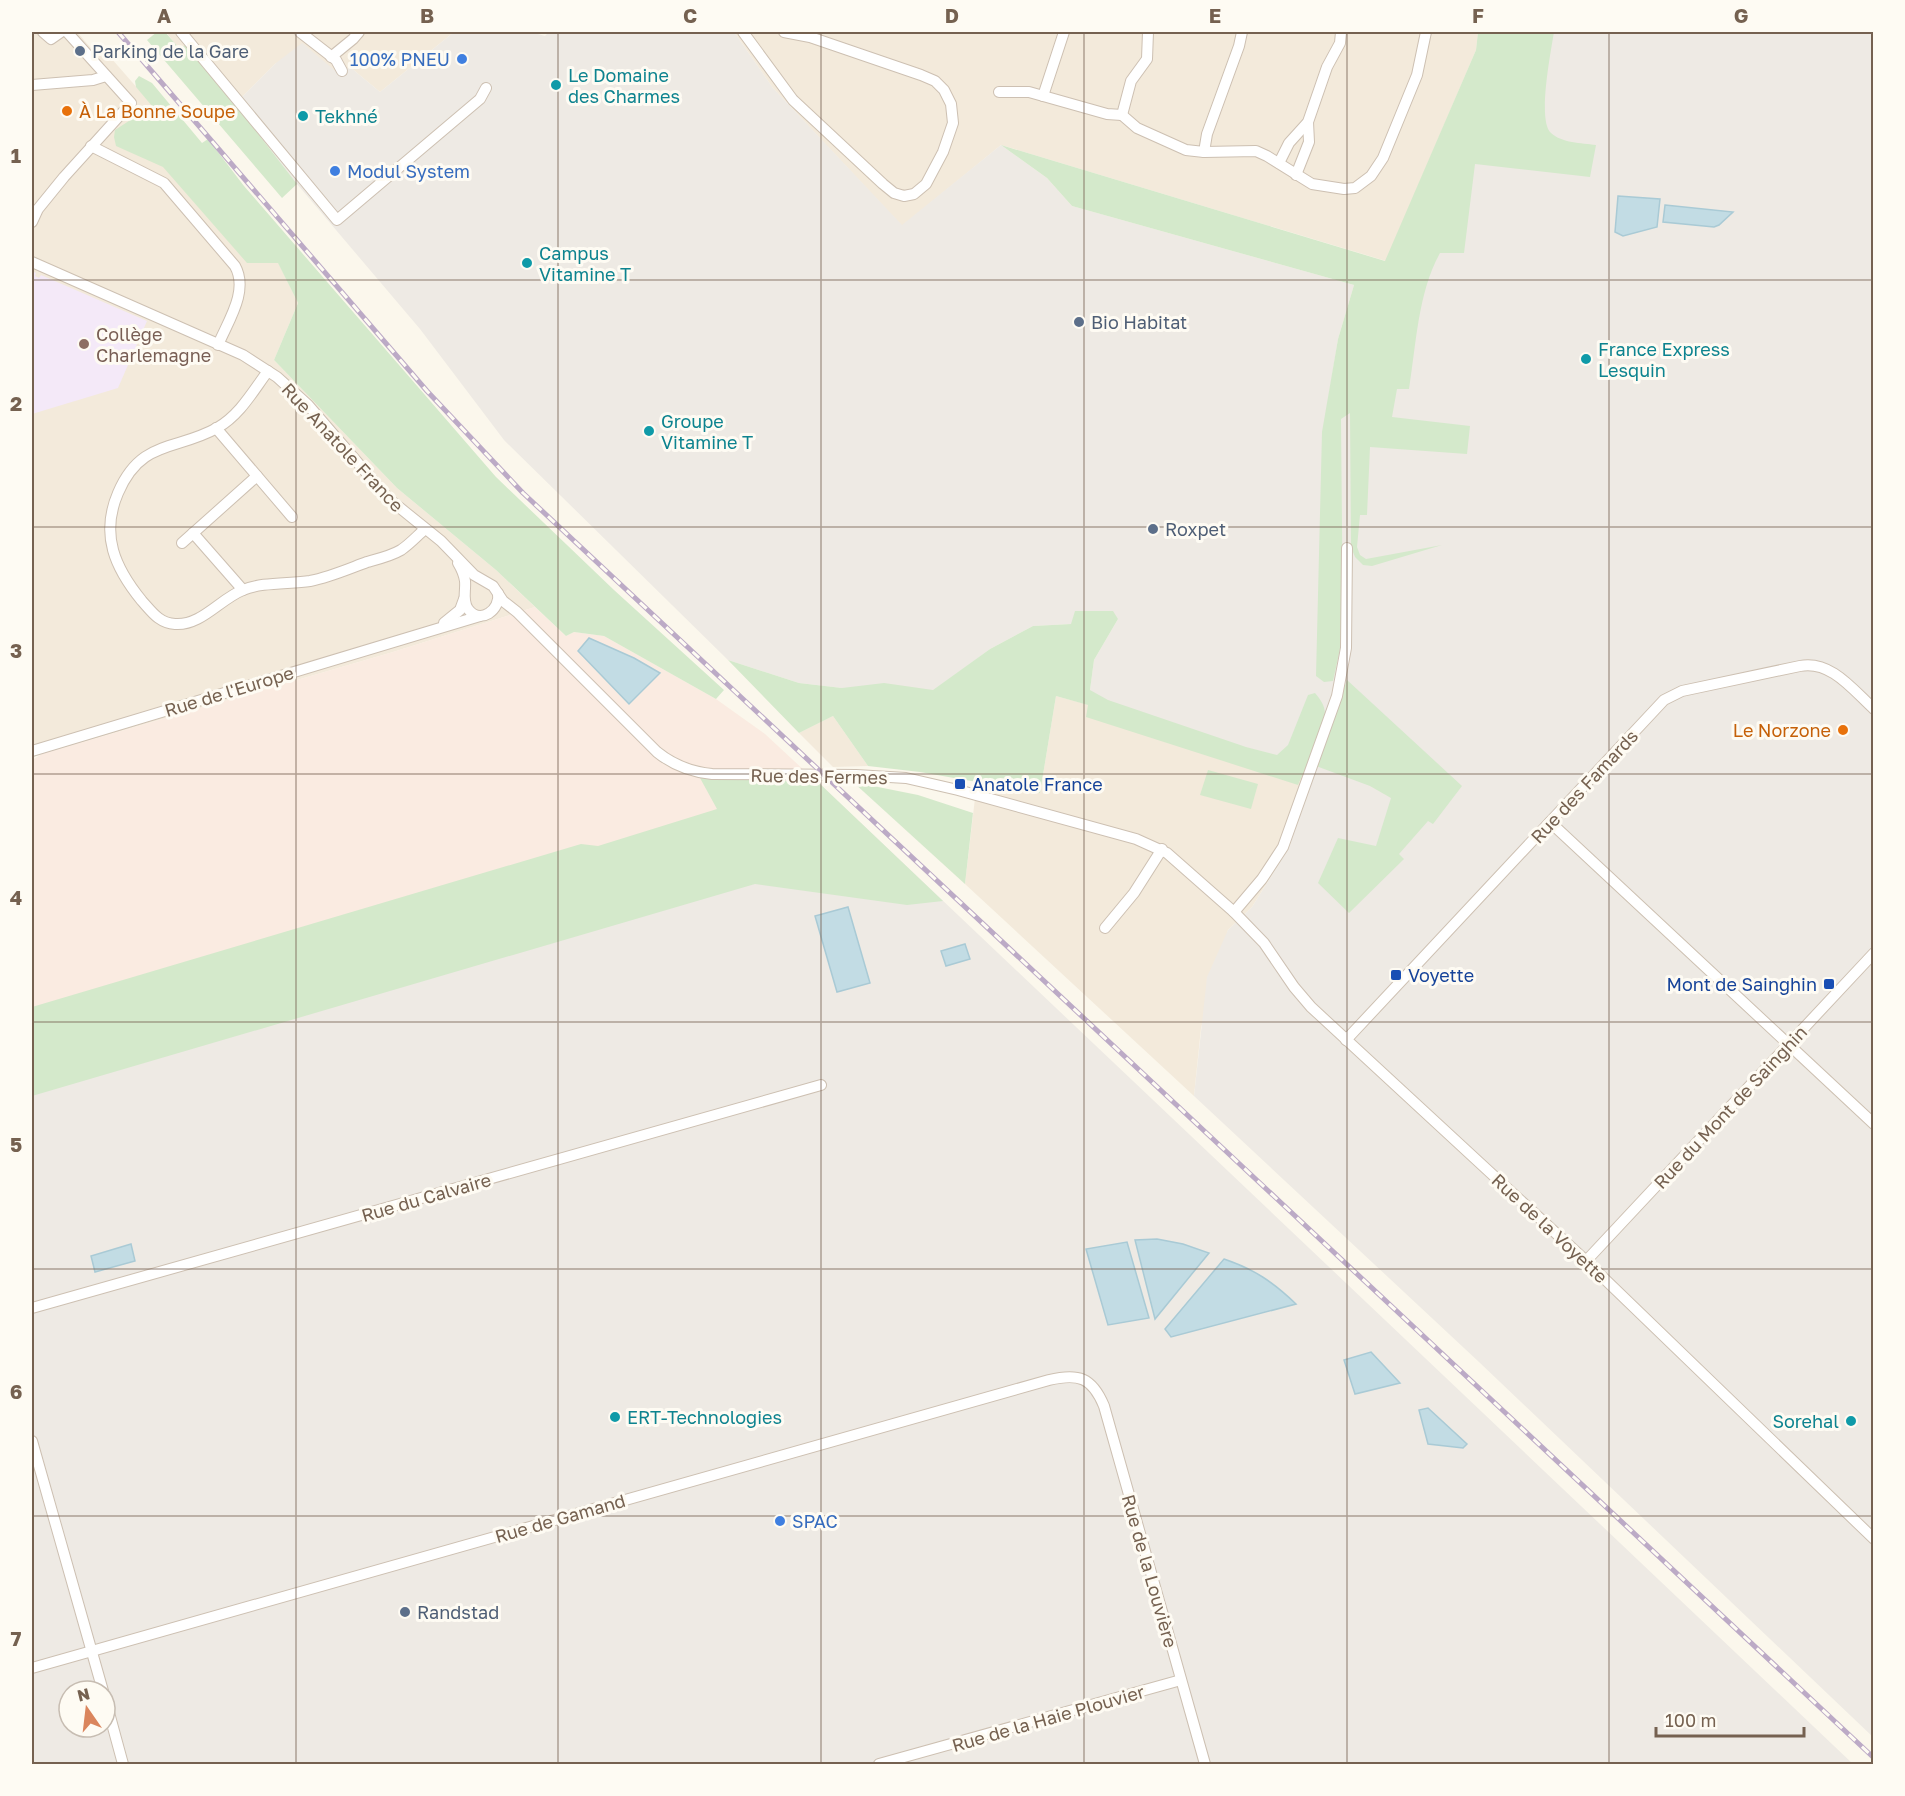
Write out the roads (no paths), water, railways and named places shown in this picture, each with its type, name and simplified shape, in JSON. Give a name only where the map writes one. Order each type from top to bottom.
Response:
[{"type":"street","points":[[43,32],[51,39],[61,32]]},
{"type":"street","points":[[32,222],[45,200],[131,104],[67,32]]},
{"type":"street","points":[[182,32],[337,220],[480,99],[486,88]]},
{"type":"street","points":[[300,32],[331,57],[342,71]]},
{"type":"street","points":[[331,57],[348,44],[358,32]]},
{"type":"street","points":[[742,32],[793,100],[883,184],[899,195],[909,196],[922,188],[934,170],[949,135],[954,116],[951,104],[940,85],[921,75],[810,36],[784,32]]},
{"type":"street","points":[[1043,96],[1064,32]]},
{"type":"street","points":[[1122,116],[1131,81],[1147,59],[1148,32]]},
{"type":"street","points":[[1204,152],[1207,134],[1242,32]]},
{"type":"street","points":[[1296,175],[1309,142],[1308,122],[1327,67],[1340,43],[1341,32]]},
{"type":"street","points":[[999,92],[1023,91],[1122,116],[1137,128],[1186,150],[1256,151],[1318,186],[1344,189],[1360,185],[1371,176],[1383,158],[1417,75],[1426,32]]},
{"type":"street","points":[[32,85],[93,80],[106,76]]},
{"type":"street","points":[[1279,164],[1289,142],[1308,122]]},
{"type":"street","points":[[91,146],[164,183],[235,266],[240,278],[240,292],[218,345]]},
{"type":"street","name":"Rue Anatole France","points":[[32,262],[249,358],[268,371],[309,405],[383,494],[451,552],[474,575],[486,582]]},
{"type":"street","points":[[268,371],[238,411],[216,428],[157,449],[133,469],[122,486],[114,505],[111,526],[112,549],[118,568],[128,584],[157,618],[168,623],[181,624],[195,620],[243,590],[322,578],[400,550],[425,529]]},
{"type":"street","points":[[216,428],[292,517]]},
{"type":"street","points":[[182,543],[257,476]]},
{"type":"street","points":[[193,533],[243,590]]},
{"type":"street","points":[[1233,912],[1262,879],[1282,847],[1337,696],[1346,648],[1347,548]]},
{"type":"street","name":"Rue Anatole France","points":[[451,552],[464,575],[465,596]]},
{"type":"street","points":[[426,631],[455,615],[472,584],[486,582],[498,593],[497,607],[484,615]]},
{"type":"street","name":"Rue des Fermes","points":[[498,593],[503,601],[526,621],[657,752],[683,768],[704,774],[721,775],[856,774],[906,778],[958,790],[1136,839],[1162,849],[1233,912]]},
{"type":"street","points":[[465,596],[468,609],[484,615]]},
{"type":"street","points":[[426,631],[484,615],[504,613],[526,621]]},
{"type":"street","name":"Rue de l'Europe","points":[[32,751],[426,631]]},
{"type":"street","name":"Rue des Famards","points":[[1346,1040],[1664,700],[1682,691],[1800,666],[1815,665],[1834,673],[1874,709]]},
{"type":"street","points":[[1550,822],[1874,1124]]},
{"type":"street","points":[[1105,928],[1134,893],[1162,849]]},
{"type":"street","name":"Rue de la Voyette","points":[[1233,912],[1264,943],[1305,1000],[1586,1261],[1874,1539]]},
{"type":"street","name":"Rue du Mont de Sainghin","points":[[1586,1261],[1874,953]]},
{"type":"street","name":"Rue du Calvaire","points":[[32,1308],[821,1085]]},
{"type":"street","name":"Rue de Gamand","points":[[32,1668],[1049,1380],[1079,1377],[1088,1382]]},
{"type":"street","name":"Rue de la Louvière","points":[[1088,1382],[1098,1393],[1104,1406],[1205,1764]]},
{"type":"street","points":[[32,1440],[100,1679]]},
{"type":"street","name":"Rue de la Haie Plouvier","points":[[879,1764],[1181,1680]]},
{"type":"street","points":[[116,1739],[123,1764]]},
{"type":"water","points":[[1618,196],[1660,199],[1657,227],[1623,236],[1615,232]]},
{"type":"water","points":[[1665,205],[1733,212],[1714,227],[1663,222]]},
{"type":"water","points":[[589,638],[634,658],[660,673],[629,704],[578,651]]},
{"type":"water","points":[[848,907],[870,983],[837,992],[815,916]]},
{"type":"water","points":[[965,944],[970,959],[946,966],[941,951]]},
{"type":"water","points":[[1157,1239],[1183,1244],[1209,1253],[1155,1319],[1135,1240]]},
{"type":"water","points":[[1127,1242],[1149,1318],[1108,1325],[1086,1249]]},
{"type":"water","points":[[131,1244],[135,1261],[95,1272],[91,1256]]},
{"type":"water","points":[[1224,1259],[1263,1277],[1296,1304],[1171,1337],[1165,1329]]},
{"type":"water","points":[[1371,1352],[1400,1383],[1355,1394],[1344,1360]]},
{"type":"water","points":[[1428,1408],[1467,1444],[1463,1448],[1428,1444],[1419,1410]]},
{"type":"railway","points":[[118,32],[427,391],[523,493],[1874,1758]]},
{"type":"place","name":"Parking de la Gare","points":[[80,51]]},
{"type":"place","name":"100% PNEU","points":[[462,59]]},
{"type":"place","name":"Le Domaine des Charmes","points":[[556,85]]},
{"type":"place","name":"À La Bonne Soupe","points":[[67,111]]},
{"type":"place","name":"Tekhné","points":[[303,116]]},
{"type":"place","name":"Modul System","points":[[335,171]]},
{"type":"place","name":"Campus Vitamine T","points":[[527,263]]},
{"type":"place","name":"Bio Habitat","points":[[1079,322]]},
{"type":"place","name":"Collège Charlemagne","points":[[84,344]]},
{"type":"place","name":"France Express Lesquin","points":[[1586,359]]},
{"type":"place","name":"Groupe Vitamine T","points":[[649,431]]},
{"type":"place","name":"Roxpet","points":[[1153,529]]},
{"type":"place","name":"Le Norzone","points":[[1843,730]]},
{"type":"place","name":"Anatole France","points":[[960,784]]},
{"type":"place","name":"Voyette","points":[[1396,975]]},
{"type":"place","name":"Mont de Sainghin","points":[[1829,984]]},
{"type":"place","name":"ERT-Technologies","points":[[615,1417]]},
{"type":"place","name":"Sorehal","points":[[1851,1421]]},
{"type":"place","name":"SPAC","points":[[780,1521]]},
{"type":"place","name":"Randstad","points":[[405,1612]]}]
